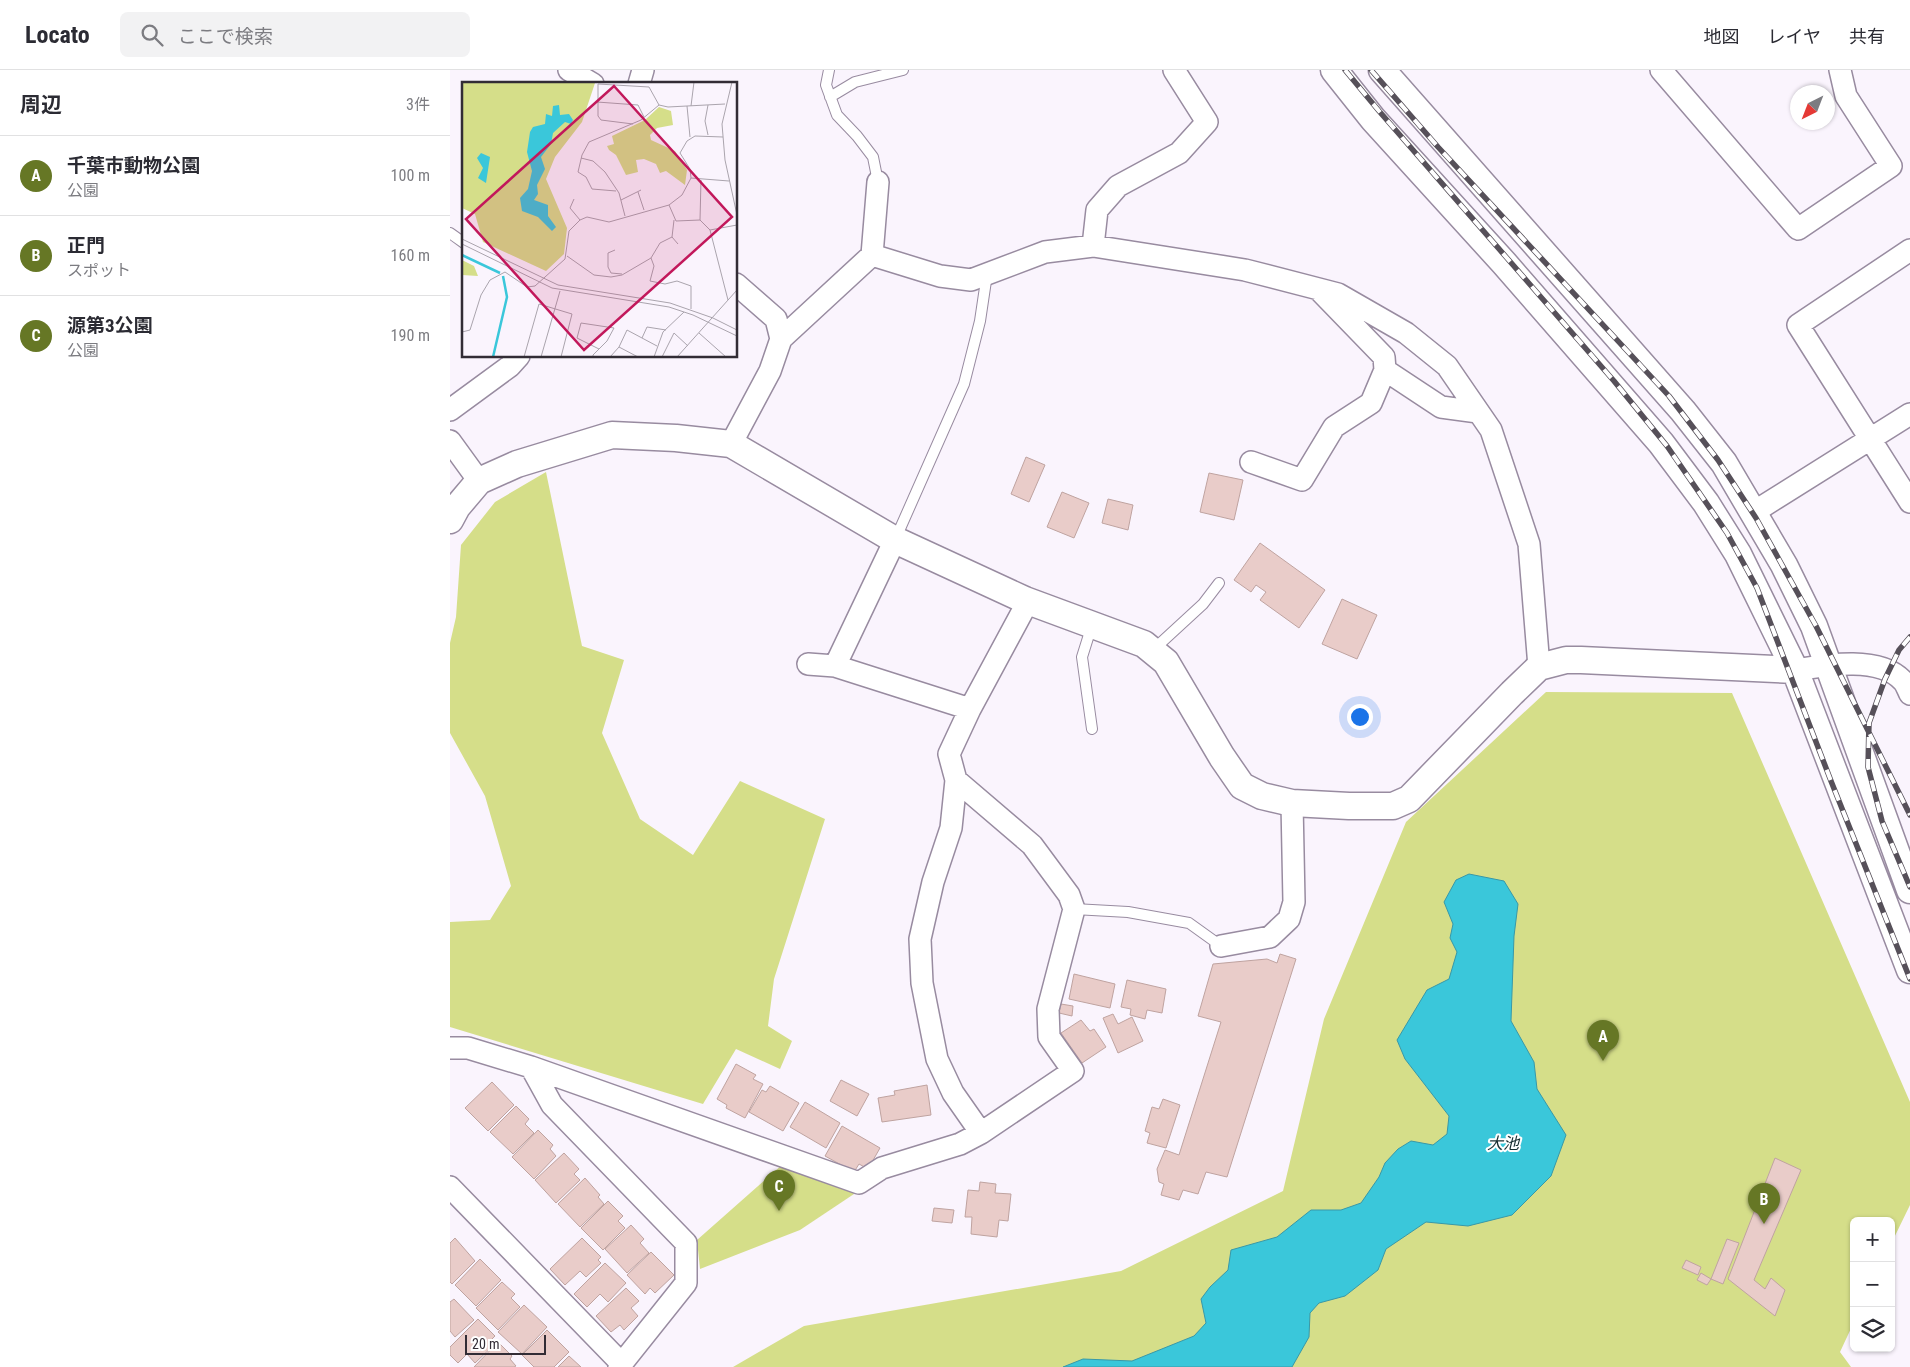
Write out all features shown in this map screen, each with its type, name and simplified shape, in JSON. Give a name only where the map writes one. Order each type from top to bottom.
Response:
[{"type":"street","points":[[569,70],[590,82]]},
{"type":"street","points":[[1093,246],[1097,210],[1118,186],[1179,153],[1207,122],[1174,70]]},
{"type":"street","points":[[1334,70],[1372,119],[1504,263],[1662,444],[1706,502],[1738,554],[1795,670],[1910,970]]},
{"type":"street","points":[[1382,70],[1520,229],[1683,411],[1724,463],[1784,564],[1814,626],[1910,890]]},
{"type":"street","points":[[1660,70],[1798,229],[1891,166],[1846,96],[1840,70]]},
{"type":"street","points":[[731,444],[770,371],[781,339],[872,255],[878,182]]},
{"type":"street","points":[[872,255],[940,276],[971,280],[1045,252],[1093,246],[1245,270],[1317,288],[1338,294],[1406,334],[1447,366],[1491,430],[1529,544],[1539,667]]},
{"type":"street","points":[[1910,250],[1798,325],[1910,502]]},
{"type":"street","points":[[738,286],[776,318],[781,339]]},
{"type":"street","points":[[1251,462],[1302,480],[1334,427],[1371,403],[1384,370],[1384,357],[1317,288]]},
{"type":"street","points":[[450,410],[510,366],[517,358]]},
{"type":"street","points":[[1384,370],[1441,407],[1478,412]]},
{"type":"street","points":[[1754,512],[1910,414]]},
{"type":"street","points":[[450,520],[478,481],[517,464],[612,435],[676,438],[731,444],[895,540],[1025,600],[1144,644],[1166,662],[1222,757],[1242,786],[1262,796],[1292,803],[1393,806],[1409,799],[1539,667],[1566,660],[1795,670],[1827,665],[1867,664],[1896,674],[1904,682],[1910,694]]},
{"type":"street","points":[[450,441],[478,481]]},
{"type":"street","points":[[835,666],[895,540]]},
{"type":"street","points":[[981,1133],[954,1093],[937,1059],[922,983],[920,939],[933,882],[951,828],[956,780],[950,754],[970,709],[1026,605],[1025,600]]},
{"type":"street","points":[[808,664],[835,666],[970,709]]},
{"type":"street","points":[[450,1048],[468,1048],[531,1067],[859,1184],[882,1168],[960,1144],[981,1133],[1073,1071],[1049,1037],[1048,1009],[1074,909],[1070,895],[1032,845],[956,780]]},
{"type":"street","points":[[1221,946],[1270,937],[1289,919],[1294,902],[1292,803]]},
{"type":"street","points":[[450,1187],[621,1366],[686,1283],[686,1243],[552,1105],[531,1067]]},
{"type":"lane","points":[[829,70],[826,85],[837,115],[857,136],[873,157],[878,182]]},
{"type":"lane","points":[[830,97],[855,82],[903,70]]},
{"type":"lane","points":[[450,233],[462,242]]},
{"type":"lane","points":[[895,540],[964,384],[980,321],[987,274]]},
{"type":"lane","points":[[1152,650],[1203,604],[1219,583]]},
{"type":"lane","points":[[1092,625],[1082,658],[1092,729]]},
{"type":"lane","points":[[1074,909],[1128,912],[1189,923],[1221,946]]},
{"type":"green space","points":[[546,472],[582,646],[624,660],[602,733],[640,819],[693,855],[740,781],[825,819],[774,979],[768,1026],[792,1041],[780,1069],[736,1049],[703,1104],[450,1027],[450,922],[490,920],[511,886],[485,796],[450,733],[450,643],[456,617],[461,545],[495,502]]},
{"type":"green space","points":[[1546,692],[1732,693],[1910,1102],[1910,1205],[1895,1236],[1895,1217],[1850,1217],[1850,1331],[1840,1352],[1851,1367],[733,1367],[804,1326],[1121,1271],[1283,1191],[1324,1019],[1406,822]]},
{"type":"green space","points":[[783,1164],[857,1192],[800,1230],[700,1269],[697,1240]]},
{"type":"water","name":"大池","points":[[1469,874],[1504,881],[1518,904],[1514,936],[1511,1021],[1534,1062],[1537,1089],[1566,1135],[1551,1176],[1512,1215],[1468,1226],[1426,1222],[1386,1249],[1378,1270],[1345,1296],[1319,1303],[1310,1313],[1309,1337],[1292,1367],[1063,1367],[1083,1359],[1132,1361],[1194,1336],[1206,1323],[1201,1299],[1210,1287],[1228,1270],[1231,1250],[1277,1237],[1311,1210],[1341,1210],[1361,1203],[1379,1177],[1385,1163],[1398,1149],[1411,1141],[1433,1145],[1447,1134],[1449,1116],[1405,1059],[1397,1040],[1427,990],[1449,979],[1457,952],[1450,938],[1453,924],[1444,902],[1456,880]]},
{"type":"building","points":[[1026,457],[1045,465],[1029,502],[1011,494]]},
{"type":"building","points":[[1209,473],[1243,480],[1234,520],[1200,512]]},
{"type":"building","points":[[1062,492],[1089,503],[1074,538],[1047,527]]},
{"type":"building","points":[[1108,499],[1133,505],[1128,530],[1102,523]]},
{"type":"building","points":[[1260,543],[1325,590],[1299,628],[1260,600],[1266,592],[1256,585],[1251,592],[1234,580]]},
{"type":"building","points":[[1342,599],[1377,615],[1357,659],[1322,644]]},
{"type":"building","points":[[1280,954],[1296,959],[1227,1177],[1206,1172],[1198,1194],[1183,1190],[1179,1200],[1161,1195],[1164,1184],[1159,1182],[1157,1169],[1165,1150],[1179,1155],[1221,1022],[1198,1016],[1213,964],[1267,959],[1277,963]]},
{"type":"building","points":[[1074,974],[1115,984],[1110,1008],[1069,999]]},
{"type":"building","points":[[1127,980],[1166,989],[1162,1013],[1147,1010],[1145,1019],[1130,1015],[1131,1009],[1121,1007]]},
{"type":"building","points":[[1061,1004],[1073,1006],[1072,1016],[1059,1013]]},
{"type":"building","points":[[1113,1014],[1118,1024],[1132,1017],[1143,1041],[1118,1053],[1103,1018]]},
{"type":"building","points":[[1081,1020],[1090,1031],[1094,1029],[1106,1047],[1082,1063],[1061,1033]]},
{"type":"building","points":[[736,1064],[756,1075],[753,1079],[763,1084],[745,1118],[726,1108],[727,1105],[717,1099]]},
{"type":"building","points":[[841,1080],[869,1094],[857,1116],[830,1101]]},
{"type":"building","points":[[492,1082],[514,1105],[488,1131],[465,1108]]},
{"type":"building","points":[[927,1085],[931,1115],[882,1122],[878,1098],[895,1095],[894,1091]]},
{"type":"building","points":[[770,1086],[799,1103],[783,1131],[749,1112],[762,1090],[766,1092]]},
{"type":"building","points":[[1163,1099],[1180,1105],[1166,1148],[1147,1143],[1150,1133],[1145,1131],[1152,1107],[1159,1109]]},
{"type":"building","points":[[805,1102],[840,1123],[826,1148],[790,1127]]},
{"type":"building","points":[[516,1106],[529,1119],[525,1124],[534,1133],[513,1154],[490,1132]]},
{"type":"building","points":[[842,1126],[880,1148],[868,1169],[859,1164],[854,1172],[825,1156]]},
{"type":"building","points":[[538,1130],[553,1145],[550,1149],[556,1156],[534,1179],[512,1157]]},
{"type":"building","points":[[564,1153],[579,1169],[574,1174],[580,1180],[556,1203],[535,1180]]},
{"type":"building","points":[[1775,1158],[1801,1170],[1754,1280],[1765,1289],[1771,1278],[1785,1290],[1775,1316],[1728,1279]]},
{"type":"building","points":[[585,1178],[600,1195],[598,1197],[604,1204],[580,1227],[558,1204]]},
{"type":"building","points":[[980,1182],[996,1184],[995,1193],[1011,1194],[1008,1221],[999,1220],[997,1237],[971,1234],[972,1217],[965,1217],[968,1190],[979,1191]]},
{"type":"building","points":[[608,1201],[623,1216],[618,1221],[625,1228],[603,1250],[581,1228]]},
{"type":"building","points":[[934,1208],[954,1210],[952,1223],[932,1221]]},
{"type":"building","points":[[631,1225],[644,1239],[640,1243],[649,1253],[627,1273],[605,1249]]},
{"type":"building","points":[[455,1238],[475,1261],[452,1284],[450,1282],[450,1243]]},
{"type":"building","points":[[582,1238],[601,1257],[598,1260],[601,1263],[586,1277],[580,1271],[565,1285],[550,1269]]},
{"type":"building","points":[[1727,1239],[1739,1243],[1723,1284],[1711,1279]]},
{"type":"building","points":[[651,1252],[674,1275],[655,1293],[650,1288],[645,1294],[627,1275]]},
{"type":"building","points":[[480,1259],[501,1280],[476,1306],[455,1285]]},
{"type":"building","points":[[1686,1260],[1701,1267],[1698,1275],[1682,1268]]},
{"type":"building","points":[[605,1263],[626,1283],[608,1302],[600,1294],[587,1307],[574,1294]]},
{"type":"building","points":[[1701,1273],[1711,1279],[1707,1285],[1697,1280]]},
{"type":"building","points":[[502,1282],[515,1294],[511,1298],[520,1307],[498,1330],[476,1308]]},
{"type":"building","points":[[626,1288],[639,1301],[631,1308],[638,1316],[624,1330],[620,1325],[611,1332],[596,1316]]},
{"type":"building","points":[[454,1299],[474,1320],[455,1337],[450,1331],[450,1302]]},
{"type":"building","points":[[524,1305],[547,1327],[522,1354],[498,1332]]},
{"type":"building","points":[[478,1319],[495,1336],[490,1341],[494,1345],[475,1363],[467,1354],[458,1363],[450,1355],[450,1347]]},
{"type":"building","points":[[547,1330],[569,1352],[554,1367],[534,1367],[522,1355]]},
{"type":"building","points":[[498,1342],[512,1356],[510,1359],[516,1366],[474,1367]]},
{"type":"building","points":[[569,1356],[581,1367],[558,1367]]},
{"type":"railway","points":[[1345,70],[1614,381],[1667,446],[1727,533],[1757,588],[1910,979]]},
{"type":"railway","points":[[1371,70],[1438,147],[1669,396],[1718,460],[1756,518],[1816,626],[1910,815]]},
{"type":"railway","points":[[1910,637],[1899,650],[1885,679],[1869,723],[1868,767],[1882,821],[1910,887]]},
{"type":"place","name":"千葉市動物公園","points":[[1603,1061]]},
{"type":"place","name":"源第3公園","points":[[779,1211]]},
{"type":"place","name":"正門","points":[[1764,1224]]}]
